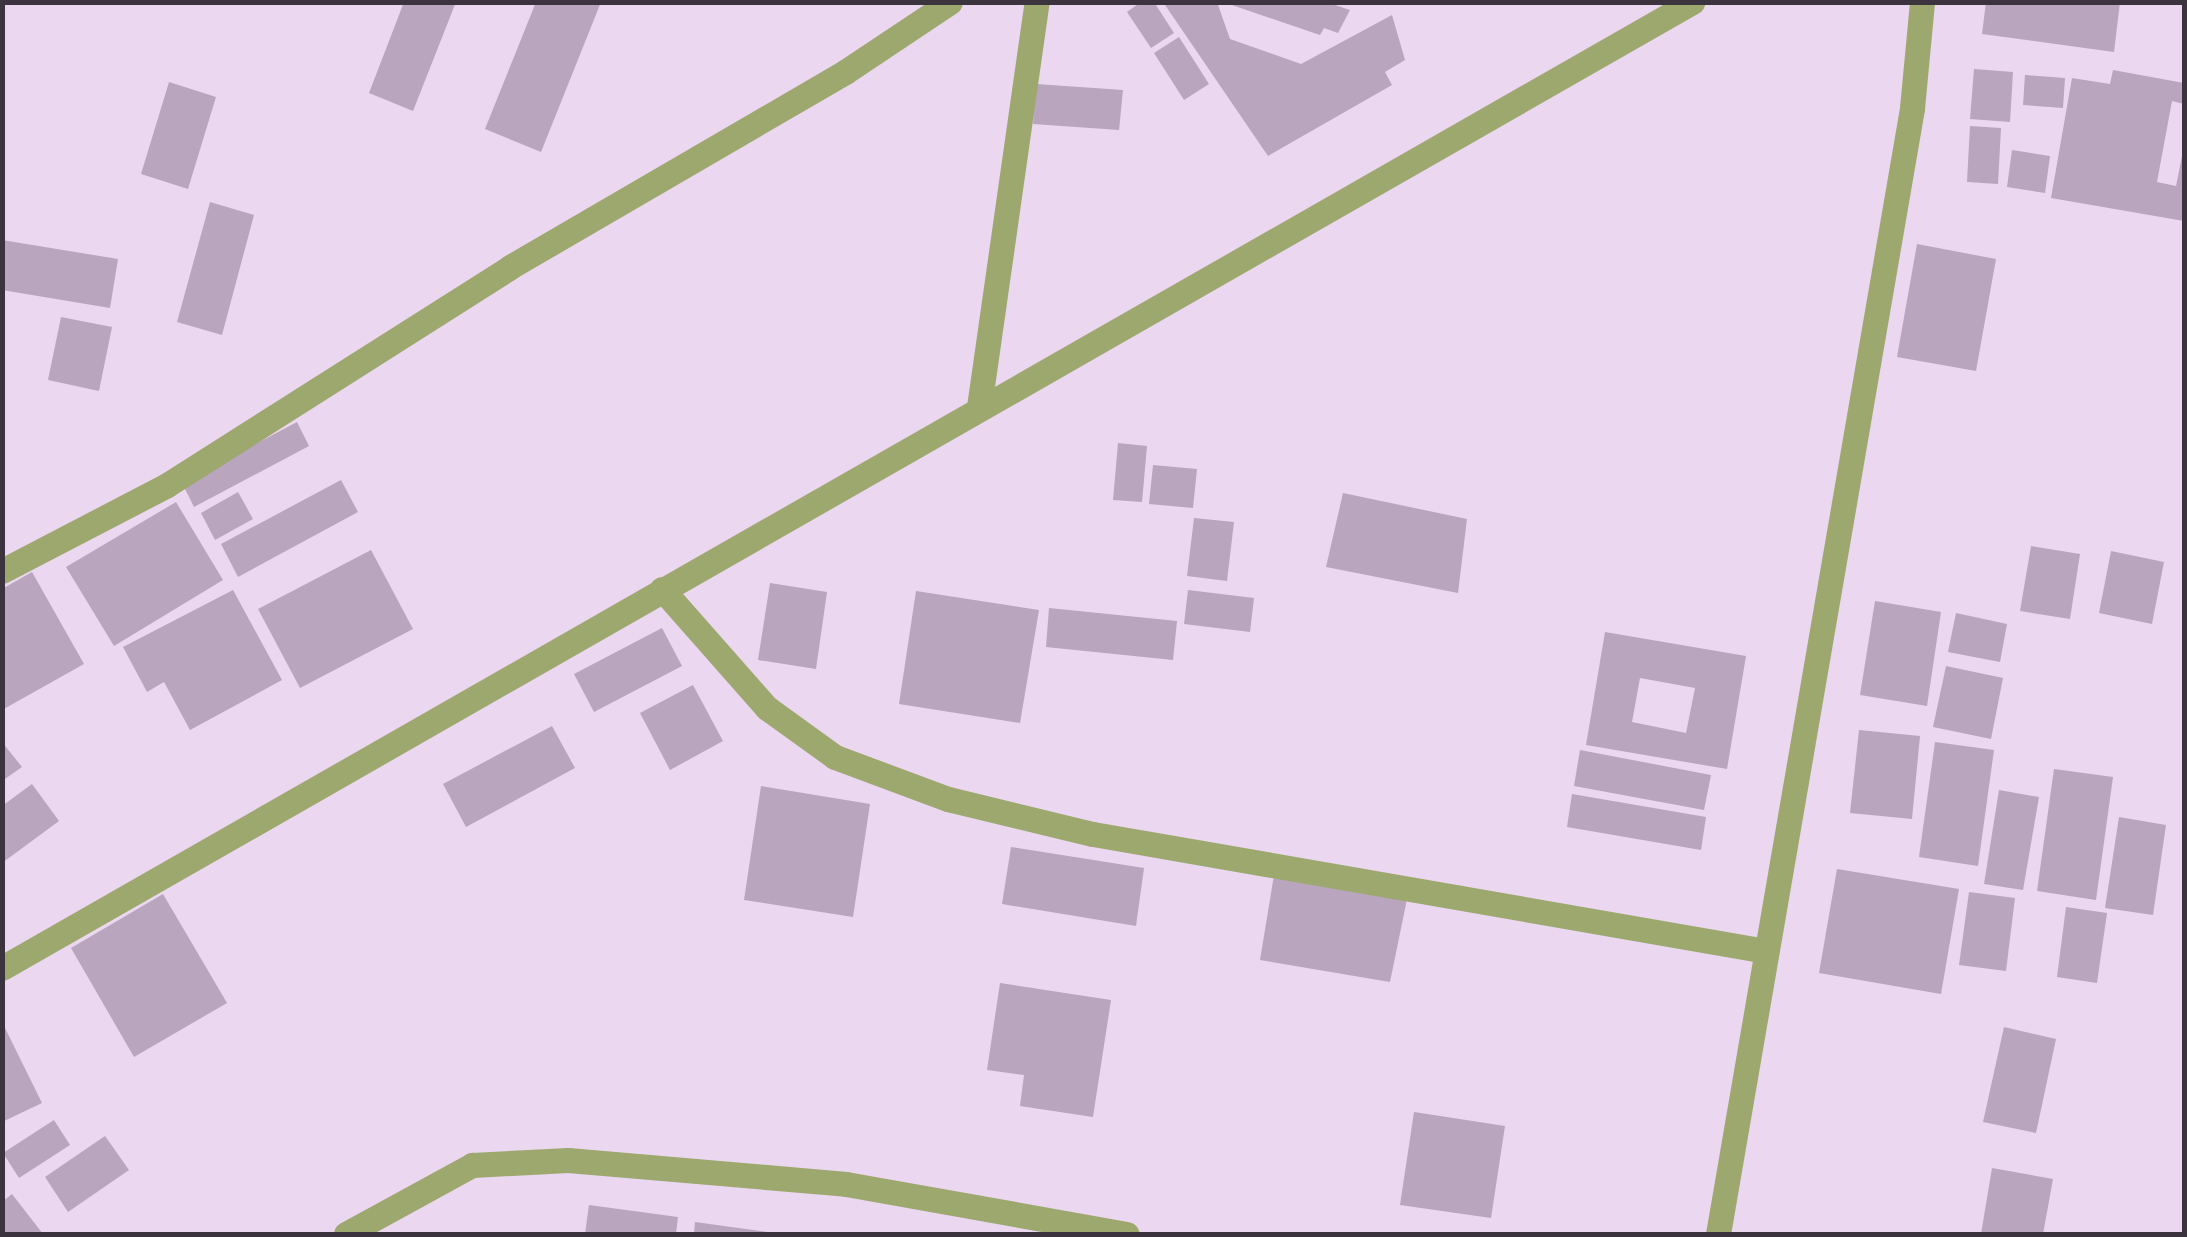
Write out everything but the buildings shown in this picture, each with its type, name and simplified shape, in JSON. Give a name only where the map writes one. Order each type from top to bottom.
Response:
[{"type":"street","points":[[2,571],[168,485],[510,267],[844,72],[950,2]]},
{"type":"street","points":[[979,407],[1037,2]]},
{"type":"street","points":[[2,968],[1692,2]]},
{"type":"street","points":[[1718,1234],[1912,108],[1922,2]]},
{"type":"street","points":[[662,589],[767,708],[835,757],[948,799],[1093,834],[1766,950]]},
{"type":"street","points":[[346,1234],[472,1165],[568,1160],[846,1184],[1127,1234]]}]
